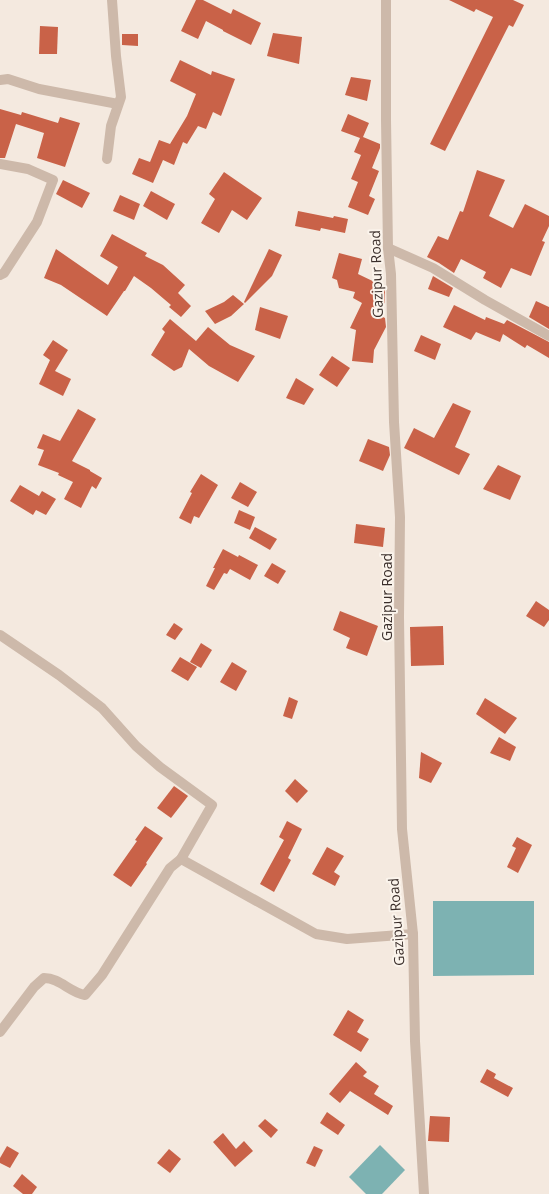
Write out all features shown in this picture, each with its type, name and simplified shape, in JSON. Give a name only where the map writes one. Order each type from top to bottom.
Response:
[{"type":"street","points":[[107,159],[111,126],[121,97],[112,0]]},
{"type":"street","name":"Gazipur Road","points":[[386,0],[388,248],[394,422],[400,517],[399,617],[402,829],[414,934],[415,1041],[424,1194]]},
{"type":"street","points":[[0,80],[8,80],[38,89],[118,104]]},
{"type":"street","points":[[0,164],[28,169],[53,180],[37,222],[4,273],[0,275]]},
{"type":"street","points":[[388,248],[433,268],[485,300],[549,336]]},
{"type":"street","points":[[0,635],[59,675],[102,708],[136,746],[160,767],[212,806],[181,859],[170,868],[102,975],[85,995],[76,993],[51,978],[44,978],[34,987],[0,1032]]},
{"type":"street","points":[[181,859],[316,934],[347,938],[414,934]]},
{"type":"water","points":[[433,901],[534,901],[534,975],[433,976]]},
{"type":"water","points":[[380,1145],[405,1170],[382,1194],[366,1194],[349,1177]]},
{"type":"building","points":[[196,0],[203,0],[231,14],[233,9],[261,23],[251,45],[206,21],[198,39],[181,31]]},
{"type":"building","points":[[449,0],[513,0],[524,5],[513,27],[509,25],[445,151],[430,144],[493,17],[476,9],[474,12]]},
{"type":"building","points":[[40,26],[58,27],[57,54],[39,54]]},
{"type":"building","points":[[273,33],[302,37],[299,64],[267,56]]},
{"type":"building","points":[[122,34],[138,34],[138,46],[122,45]]},
{"type":"building","points":[[180,60],[211,75],[212,71],[235,79],[221,116],[213,112],[206,129],[198,126],[187,144],[183,142],[174,165],[163,160],[153,183],[132,174],[139,158],[150,162],[159,140],[170,144],[187,116],[196,94],[170,81]]},
{"type":"building","points":[[351,77],[371,80],[367,101],[345,95]]},
{"type":"building","points":[[0,109],[21,115],[22,112],[58,123],[60,117],[80,123],[65,167],[37,158],[44,133],[16,124],[5,158],[0,158]]},
{"type":"building","points":[[348,114],[369,123],[363,137],[380,144],[380,148],[372,168],[379,171],[369,196],[375,199],[368,215],[348,207],[358,182],[351,179],[361,155],[354,152],[360,138],[341,131]]},
{"type":"building","points":[[477,170],[505,180],[489,216],[513,228],[525,204],[549,216],[549,226],[542,241],[545,242],[531,276],[511,268],[501,288],[483,278],[486,272],[461,259],[454,273],[427,257],[438,236],[448,240],[460,211],[463,212]]},
{"type":"building","points":[[224,172],[262,198],[247,220],[232,210],[219,233],[201,223],[215,199],[209,194]]},
{"type":"building","points":[[63,180],[90,193],[82,208],[56,194]]},
{"type":"building","points":[[151,191],[175,204],[167,220],[143,206]]},
{"type":"building","points":[[120,195],[140,204],[134,220],[113,211]]},
{"type":"building","points":[[298,211],[333,218],[334,216],[348,219],[345,233],[321,228],[320,231],[295,226]]},
{"type":"building","points":[[112,234],[147,253],[145,256],[163,265],[185,285],[178,293],[191,306],[181,317],[169,307],[171,305],[134,276],[107,316],[61,285],[44,278],[56,249],[108,285],[118,267],[100,256]]},
{"type":"building","points":[[269,249],[282,255],[272,276],[245,303],[244,302]]},
{"type":"building","points":[[339,253],[362,259],[358,274],[385,287],[385,302],[379,315],[385,318],[386,327],[374,350],[373,363],[352,361],[356,330],[350,328],[362,303],[353,298],[355,292],[339,288],[337,280],[332,278]]},
{"type":"building","points":[[433,276],[453,288],[449,297],[428,289]]},
{"type":"building","points":[[233,295],[244,304],[231,316],[215,324],[205,311],[224,302]]},
{"type":"building","points":[[536,301],[549,307],[549,329],[529,317]]},
{"type":"building","points":[[454,305],[485,320],[486,317],[504,324],[507,320],[549,342],[549,358],[527,345],[525,348],[503,334],[500,342],[476,332],[471,340],[443,327]]},
{"type":"building","points":[[260,307],[288,316],[280,339],[255,330]]},
{"type":"building","points":[[170,319],[196,341],[208,327],[230,345],[255,356],[238,382],[209,366],[189,349],[182,367],[174,371],[151,355],[165,332],[162,329]]},
{"type":"building","points":[[421,335],[441,344],[435,360],[414,351]]},
{"type":"building","points":[[53,340],[68,350],[55,371],[71,379],[63,396],[39,384],[50,360],[43,355]]},
{"type":"building","points":[[332,356],[350,368],[337,387],[319,375]]},
{"type":"building","points":[[296,378],[314,389],[304,405],[286,398]]},
{"type":"building","points":[[453,403],[471,411],[455,447],[470,454],[459,475],[404,448],[414,428],[434,438]]},
{"type":"building","points":[[78,409],[96,419],[72,461],[102,478],[96,489],[92,486],[81,508],[64,499],[73,482],[58,475],[59,473],[38,465],[44,450],[37,448],[43,434],[60,441]]},
{"type":"building","points":[[368,439],[389,447],[390,455],[383,471],[359,461]]},
{"type":"building","points":[[498,465],[521,476],[510,500],[483,489]]},
{"type":"building","points":[[201,474],[218,485],[199,518],[194,516],[191,524],[179,518],[192,493],[190,492]]},
{"type":"building","points":[[240,482],[257,492],[248,507],[231,498]]},
{"type":"building","points":[[20,485],[39,496],[42,491],[56,499],[46,515],[36,510],[33,515],[10,501]]},
{"type":"building","points":[[239,510],[255,517],[250,530],[234,523]]},
{"type":"building","points":[[356,524],[385,528],[383,547],[354,543]]},
{"type":"building","points":[[255,527],[277,539],[270,550],[249,538]]},
{"type":"building","points":[[223,549],[258,565],[250,580],[230,569],[227,574],[224,573],[214,590],[206,586]]},
{"type":"building","points":[[272,563],[286,571],[278,584],[264,576]]},
{"type":"building","points":[[536,601],[549,610],[549,620],[544,627],[526,616]]},
{"type":"building","points":[[340,611],[378,626],[367,656],[346,648],[350,638],[333,630]]},
{"type":"building","points":[[174,623],[183,629],[175,640],[166,635]]},
{"type":"building","points":[[443,626],[444,665],[411,666],[410,627]]},
{"type":"building","points":[[201,643],[212,650],[201,668],[190,662]]},
{"type":"building","points":[[180,657],[197,667],[188,681],[171,671]]},
{"type":"building","points":[[232,662],[247,671],[236,691],[220,682]]},
{"type":"building","points":[[289,697],[298,701],[292,719],[283,716]]},
{"type":"building","points":[[485,698],[517,718],[505,734],[476,714]]},
{"type":"building","points":[[499,737],[516,747],[510,761],[490,753]]},
{"type":"building","points":[[421,752],[442,763],[431,783],[419,778]]},
{"type":"building","points":[[295,779],[308,791],[297,803],[285,791]]},
{"type":"building","points":[[174,786],[188,796],[171,818],[157,808]]},
{"type":"building","points":[[287,821],[302,829],[288,858],[291,860],[274,892],[260,884],[284,840],[279,837]]},
{"type":"building","points":[[145,826],[163,838],[131,887],[113,875],[137,841],[135,840]]},
{"type":"building","points":[[517,837],[532,845],[518,873],[507,867],[516,848],[512,846]]},
{"type":"building","points":[[327,847],[344,856],[334,872],[340,876],[335,886],[312,874]]},
{"type":"building","points":[[348,1010],[364,1020],[357,1032],[369,1039],[361,1052],[333,1035]]},
{"type":"building","points":[[356,1062],[367,1072],[363,1076],[379,1086],[374,1094],[393,1106],[388,1115],[350,1091],[340,1103],[329,1094]]},
{"type":"building","points":[[487,1069],[496,1074],[494,1078],[513,1088],[508,1097],[480,1082]]},
{"type":"building","points":[[327,1112],[345,1125],[338,1135],[320,1123]]},
{"type":"building","points":[[430,1116],[450,1117],[449,1142],[428,1141]]},
{"type":"building","points":[[265,1119],[278,1130],[271,1138],[258,1126]]},
{"type":"building","points":[[223,1133],[236,1149],[244,1141],[253,1151],[235,1167],[213,1142]]},
{"type":"building","points":[[7,1146],[19,1153],[10,1168],[0,1163],[0,1158]]},
{"type":"building","points":[[314,1146],[323,1150],[315,1167],[306,1163]]},
{"type":"building","points":[[169,1149],[181,1159],[170,1173],[157,1163]]},
{"type":"building","points":[[22,1174],[37,1187],[32,1194],[23,1194],[13,1186]]}]
